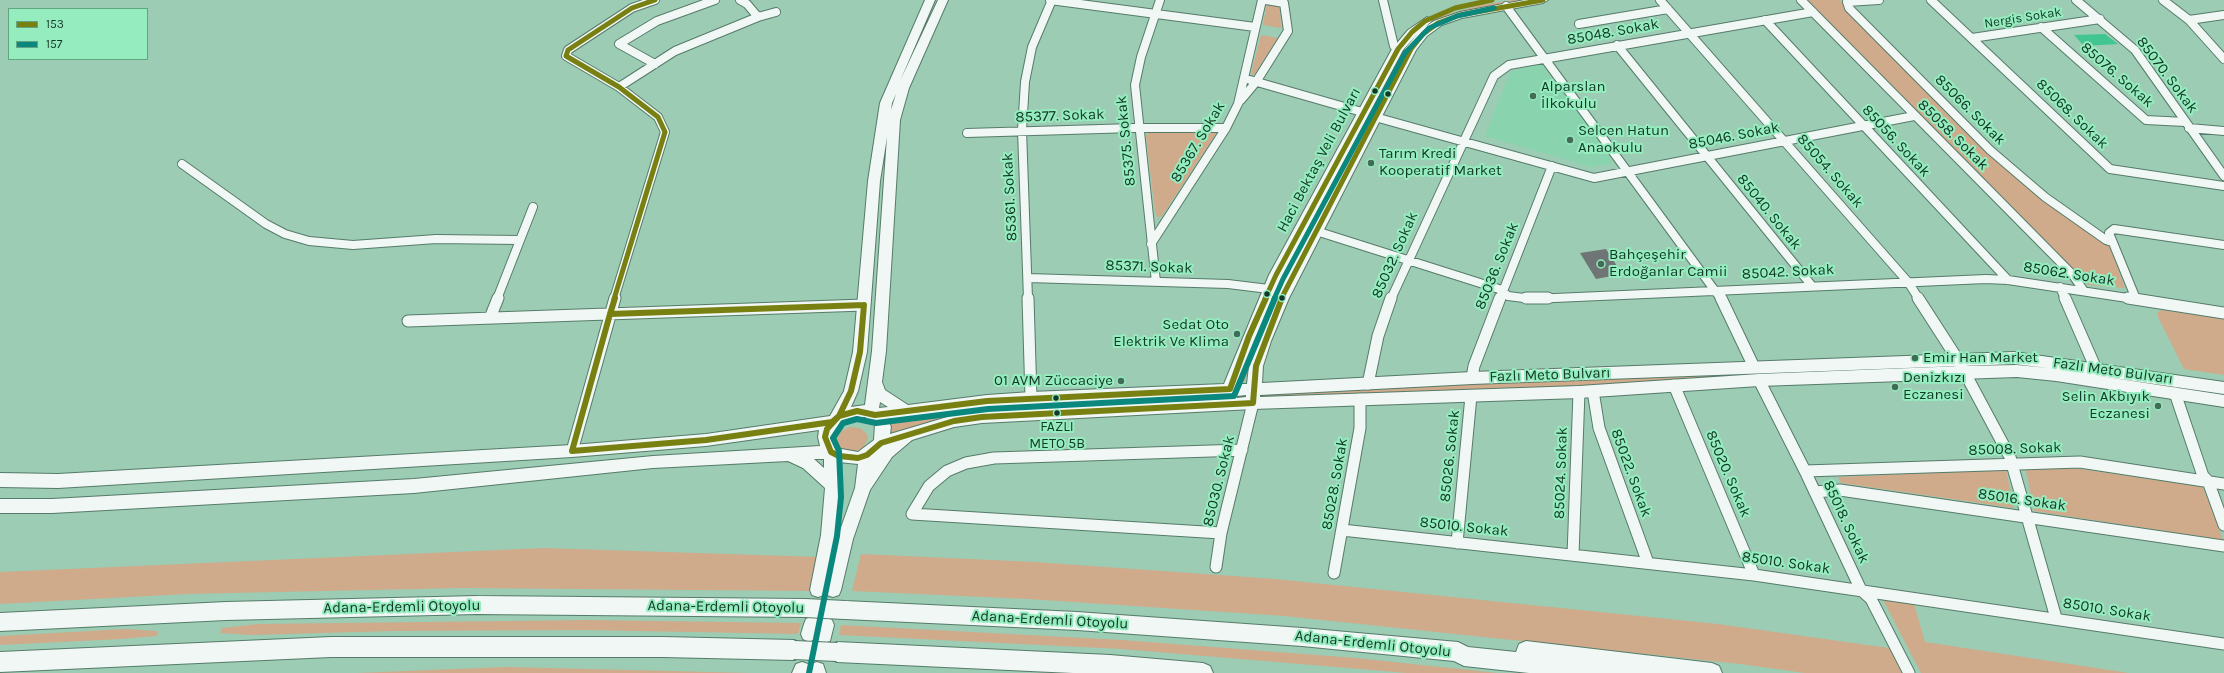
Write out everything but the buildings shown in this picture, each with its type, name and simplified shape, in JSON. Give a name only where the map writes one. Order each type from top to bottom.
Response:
[{"type":"highway","name":"Adana-Erdemli Otoyolu","points":[[0,622],[226,611],[469,606],[815,625],[845,610],[1077,621],[1302,637],[1458,652],[1464,656],[1616,673]]},
{"type":"highway","points":[[1458,652],[1466,645],[1712,673]]},
{"type":"highway","points":[[0,662],[331,648],[663,647],[794,650],[1110,665],[1203,673]]},
{"type":"main road","points":[[867,455],[863,488],[846,539],[826,590],[832,486],[832,452],[827,445],[826,437],[851,391],[860,352],[874,181],[886,104],[904,55],[930,0]]},
{"type":"main road","points":[[873,414],[879,351],[894,120],[903,88],[944,0]]},
{"type":"main road","name":"Haci Bektaş Veli Bulvarı","points":[[1253,396],[1256,366],[1264,341],[1282,298],[1316,231],[1398,48],[1412,32],[1425,21],[1455,8],[1492,0]]},
{"type":"main road","points":[[1368,115],[1411,49],[1423,34],[1438,23],[1460,15],[1543,0]]},
{"type":"main road","name":"Haci Bektaş Veli Bulvarı","points":[[1230,404],[1230,389],[1269,289],[1368,115]]},
{"type":"main road","name":"Fazlı Meto Bulvarı","points":[[881,443],[954,421],[982,417],[1230,404],[1253,396],[1368,384],[1472,378],[1756,373],[1960,366],[2014,358],[2224,388]]},
{"type":"main road","name":"Fazlı Meto Bulvarı","points":[[1960,366],[2017,371],[2224,401]]},
{"type":"main road","name":"Fazlı Meto Bulvarı","points":[[873,414],[987,401],[1230,389],[1253,396],[1360,399],[1586,392],[1674,385],[1756,373]]},
{"type":"main road","points":[[875,382],[879,394],[906,411]]},
{"type":"main road","points":[[0,480],[58,481],[572,451],[706,440],[836,419],[857,410],[873,414],[881,420],[884,427],[884,435],[881,443],[867,455],[848,458],[832,452],[789,454],[653,462],[414,486],[52,506],[0,506]]},
{"type":"main road","points":[[863,488],[887,453],[912,434]]},
{"type":"main road","points":[[789,454],[808,463],[832,486]]},
{"type":"street","points":[[572,451],[610,314],[665,132],[658,117],[619,87],[566,56],[568,50],[632,8],[655,0]]},
{"type":"street","points":[[655,64],[619,44],[657,21],[714,0]]},
{"type":"street","points":[[740,0],[747,4],[758,17]]},
{"type":"street","points":[[1051,0],[1155,15],[1255,27]]},
{"type":"street","name":"85361. Sokak","points":[[1031,398],[1022,130],[1025,82],[1032,47],[1051,0]]},
{"type":"street","name":"85375. Sokak","points":[[1156,282],[1134,85],[1141,57],[1160,0]]},
{"type":"street","name":"85367. Sokak","points":[[1151,244],[1226,128],[1238,104],[1262,0]]},
{"type":"street","points":[[1238,104],[1256,82],[1288,31],[1284,3],[1266,0]]},
{"type":"street","points":[[1383,0],[1394,46],[1398,48]]},
{"type":"street","name":"85054. Sokak","points":[[1660,0],[1908,282],[1960,366],[2012,464],[2056,618]]},
{"type":"street","name":"85058. Sokak","points":[[1802,0],[1914,116],[2072,274],[2084,291]]},
{"type":"street","name":"85066. Sokak","points":[[1878,0],[1847,2],[1849,8],[1990,150],[2045,197],[2106,240],[2112,242]]},
{"type":"street","name":"85068. Sokak","points":[[1931,0],[2110,169],[2224,186]]},
{"type":"street","name":"85070. Sokak","points":[[2076,0],[2135,50],[2224,176]]},
{"type":"street","points":[[2163,0],[2189,20],[2224,59]]},
{"type":"street","name":"85018. Sokak","points":[[1506,6],[1542,58],[1714,291],[1724,302],[1756,373],[1805,471],[1861,590],[1871,598],[1909,673]]},
{"type":"street","points":[[1579,24],[1668,9]]},
{"type":"street","points":[[619,87],[675,51],[758,17],[776,12]]},
{"type":"street","name":"85048. Sokak","points":[[1463,142],[1494,76],[1509,66],[1542,58],[1813,12]]},
{"type":"street","points":[[2189,20],[2224,15]]},
{"type":"street","name":"Nergis Sokak","points":[[1972,38],[2100,19]]},
{"type":"street","name":"85056. Sokak","points":[[1765,20],[2008,280]]},
{"type":"street","name":"85076. Sokak","points":[[2041,27],[2146,120],[2224,131]]},
{"type":"street","name":"85040. Sokak","points":[[1617,45],[1812,286]]},
{"type":"street","points":[[1245,79],[1368,115]]},
{"type":"street","name":"85046. Sokak","points":[[1368,115],[1594,178],[1914,116]]},
{"type":"street","name":"85377. Sokak","points":[[967,133],[1022,130],[1226,128]]},
{"type":"street","name":"85032. Sokak","points":[[1368,384],[1378,336],[1390,299],[1463,142]]},
{"type":"street","points":[[182,164],[266,224],[285,234],[309,241],[353,245],[436,239],[520,240]]},
{"type":"street","name":"85036. Sokak","points":[[1472,378],[1474,366],[1552,166]]},
{"type":"street","points":[[490,318],[533,207]]},
{"type":"street","points":[[2136,299],[2109,233],[2114,229],[2224,245]]},
{"type":"street","name":"85042. Sokak","points":[[1316,231],[1499,289],[1508,296],[1532,299],[1908,282]]},
{"type":"street","name":"85371. Sokak","points":[[1028,278],[1228,284],[1269,289]]},
{"type":"street","name":"85062. Sokak","points":[[1908,282],[1986,278],[2008,280],[2224,313]]},
{"type":"street","points":[[2060,287],[2096,369]]},
{"type":"street","points":[[408,321],[864,305]]},
{"type":"street","name":"85020. Sokak","points":[[1674,385],[1754,575]]},
{"type":"street","name":"85024. Sokak","points":[[1573,555],[1586,392]]},
{"type":"street","name":"85022. Sokak","points":[[1586,392],[1648,563]]},
{"type":"street","points":[[2175,393],[2203,476],[2208,481],[2224,525]]},
{"type":"street","name":"85030. Sokak","points":[[1216,567],[1221,533],[1242,450],[1253,396]]},
{"type":"street","name":"85026. Sokak","points":[[1457,543],[1471,396]]},
{"type":"street","name":"85028. Sokak","points":[[1334,573],[1360,428],[1360,399]]},
{"type":"street","points":[[1221,533],[912,514],[929,486],[947,471],[966,463],[994,458],[1242,450]]},
{"type":"street","name":"85008. Sokak","points":[[1805,471],[2080,462],[2224,484]]},
{"type":"street","name":"85016. Sokak","points":[[1815,492],[1840,490],[2027,516],[2224,546]]},
{"type":"street","name":"85010. Sokak","points":[[1342,530],[1754,575],[2056,618],[2224,644]]},
{"type":"shaded area","points":[[1513,0],[1526,0],[1458,12],[1430,24],[1389,81],[1281,286],[1251,358],[1245,381],[1240,380],[1247,357],[1277,285],[1404,46],[1428,23],[1441,16],[1481,5]]},
{"type":"shaded area","points":[[1805,0],[1840,0],[1857,22],[1915,80],[2070,219],[2110,247],[2125,288],[2089,285]]},
{"type":"shaded area","points":[[1267,4],[1280,6],[1281,28],[1263,25]]},
{"type":"shaded area","points":[[2105,34],[2118,44],[2084,46],[2074,35]]},
{"type":"shaded area","points":[[1261,35],[1278,38],[1254,75],[1251,74]]},
{"type":"shaded area","name":"Alparslan İlkokulu","points":[[1540,63],[1585,120],[1613,163],[1592,167],[1485,136],[1510,72]]},
{"type":"shaded area","points":[[1149,131],[1218,131],[1162,216],[1158,218],[1155,212],[1146,136]]},
{"type":"shaded area","points":[[2162,310],[2224,319],[2224,375],[2184,369],[2158,317],[2158,312]]},
{"type":"shaded area","points":[[1948,365],[1950,369],[1568,388],[1262,397],[1261,392],[1564,378]]},
{"type":"shaded area","points":[[1224,394],[1225,399],[977,412],[941,418],[892,434],[890,418],[976,407]]},
{"type":"shaded area","points":[[850,427],[860,428],[867,434],[868,438],[864,447],[854,452],[839,449],[836,442],[841,431]]},
{"type":"shaded area","points":[[2025,466],[2081,469],[2203,487],[2223,540],[2034,511]]},
{"type":"shaded area","points":[[2006,470],[2014,508],[1841,483],[1838,477]]},
{"type":"shaded area","points":[[544,548],[820,557],[813,591],[461,588],[186,594],[0,604],[0,572]]},
{"type":"shaded area","points":[[861,554],[1035,562],[1275,579],[1718,624],[1889,648],[1903,673],[1805,673],[1740,664],[1284,616],[1028,599],[852,591]]},
{"type":"shaded area","points":[[1883,600],[1914,604],[1925,642],[2129,673],[1921,673]]},
{"type":"shaded area","points":[[588,620],[801,623],[798,634],[583,630],[392,631],[252,635],[220,633],[222,628],[258,624]]},
{"type":"shaded area","points":[[841,625],[1122,640],[1356,658],[1498,673],[1407,673],[1121,649],[839,635]]},
{"type":"shaded area","points":[[124,629],[157,631],[158,633],[156,636],[121,639],[0,645],[0,636]]},
{"type":"shaded area","points":[[506,667],[752,673],[356,673]]},
{"type":"transit line","name":"153","points":[[610,314],[665,132],[658,117],[619,87],[566,56],[568,50],[632,8],[655,0]]},
{"type":"transit line","name":"153","points":[[1492,0],[1455,8],[1425,21],[1412,32],[1398,49],[1276,275],[1249,336],[1230,389],[987,401],[875,415],[857,411],[839,416],[827,429],[825,437],[831,452],[839,456],[858,458],[867,455],[881,443],[954,421],[982,417],[1253,403],[1256,366],[1282,298],[1411,49],[1423,34],[1438,23],[1460,15],[1543,0]]},
{"type":"transit line","name":"157","points":[[809,673],[837,536],[841,497],[839,451],[833,438],[843,423],[857,419],[876,423],[988,409],[1234,396],[1283,279],[1405,53],[1429,28],[1457,16],[1494,8]]},
{"type":"transit line","name":"153","points":[[864,305],[860,352],[851,391],[839,416],[832,422],[706,440],[572,451],[610,314],[864,305]]},
{"type":"place","name":"Alparslan İlkokulu","points":[[1533,96]]},
{"type":"place","name":"Selcen Hatun Anaokulu","points":[[1570,140]]},
{"type":"place","name":"Tarım Kredi Kooperatif Market","points":[[1371,163]]},
{"type":"place","name":"Bahçeşehir Erdoğanlar Camii","points":[[1601,264]]},
{"type":"place","name":"Sedat Oto Elektrik Ve Klima","points":[[1237,334]]},
{"type":"place","name":"Emir Han Market","points":[[1915,358]]},
{"type":"place","name":"01 AVM Züccaciye","points":[[1121,381]]},
{"type":"place","name":"Denizkızı Eczanesi","points":[[1895,387]]},
{"type":"place","name":"Selin Akbıyık Eczanesi","points":[[2158,406]]},
{"type":"place","name":"FAZLI METO 5B","points":[[1057,413]]}]
